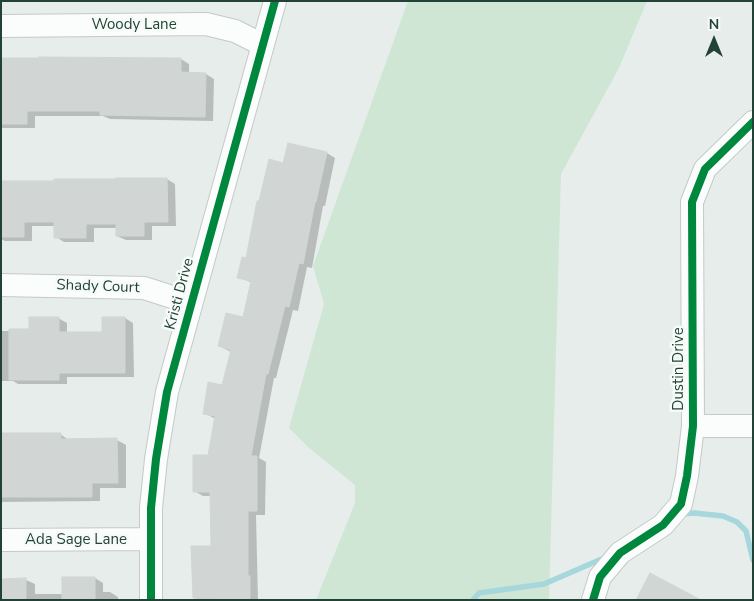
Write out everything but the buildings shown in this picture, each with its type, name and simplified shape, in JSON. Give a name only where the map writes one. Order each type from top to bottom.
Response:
[{"type":"street","name":"Kristi Drive","points":[[151,600],[150,540],[156,459],[167,392],[275,1]]},
{"type":"street","name":"Woody Lane","points":[[1,26],[206,24],[235,31],[263,44]]},
{"type":"street","name":"Dustin Drive","points":[[593,600],[600,577],[620,552],[663,525],[681,504],[687,476],[692,426],[692,202],[704,169],[752,125]]},
{"type":"street","name":"Shady Court","points":[[1,284],[144,288],[192,303]]},
{"type":"street","name":"Dustin Drive","points":[[692,426],[753,426]]},
{"type":"street","name":"Ada Sage Lane","points":[[1,540],[150,540]]},
{"type":"green space","points":[[408,1],[647,1],[619,68],[561,174],[549,600],[316,600],[355,503],[355,485],[308,447],[289,428],[324,304],[313,266]]},
{"type":"waterway","points":[[681,514],[694,513],[723,516],[737,522],[746,531],[753,560]]},
{"type":"waterway","points":[[473,600],[479,593],[544,584],[604,558]]},
{"type":"cycle path","points":[[151,600],[151,508],[156,459],[167,392],[275,1]]},
{"type":"cycle path","points":[[593,600],[600,577],[620,553],[663,525],[681,504],[687,476],[693,426],[692,202],[705,169],[753,122]]}]
